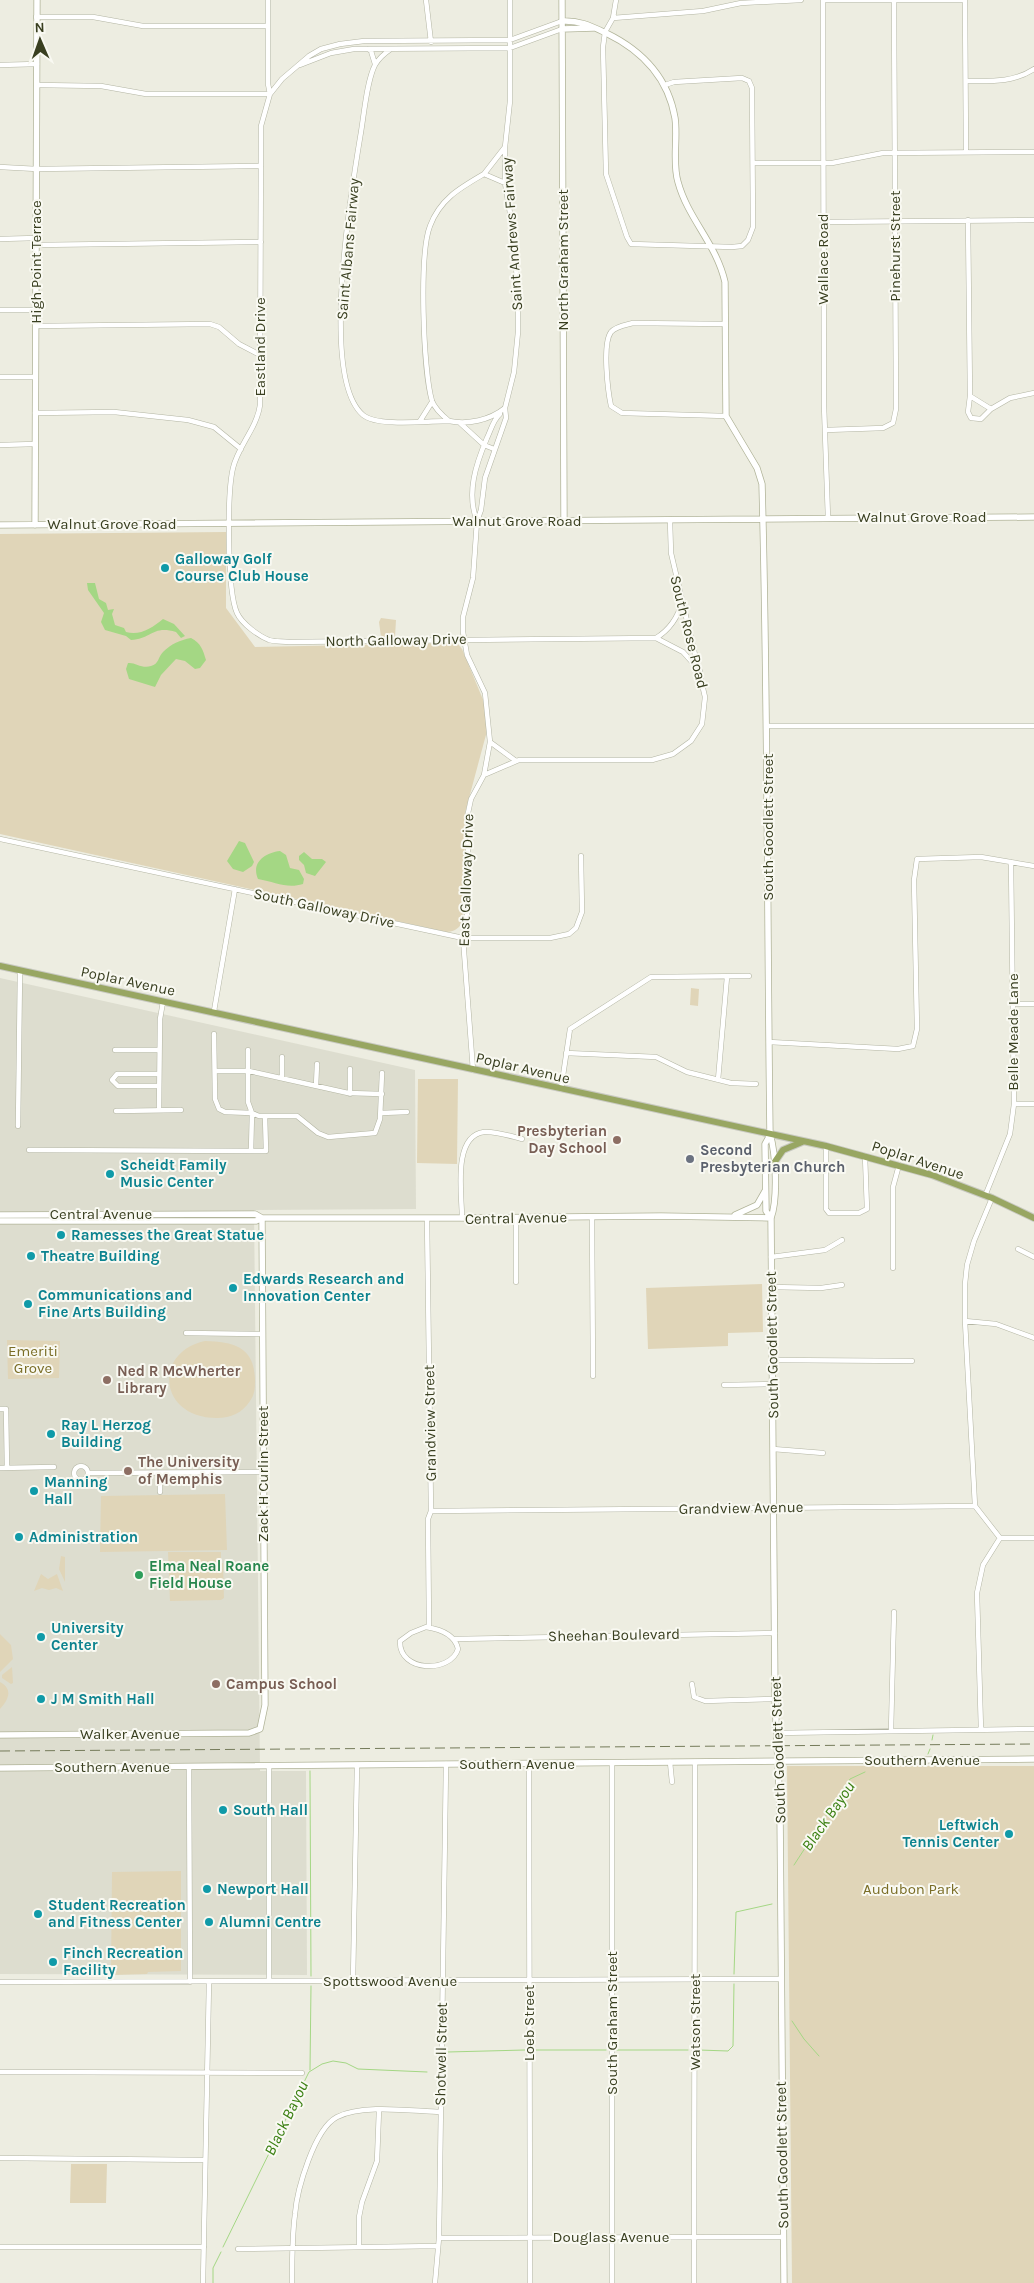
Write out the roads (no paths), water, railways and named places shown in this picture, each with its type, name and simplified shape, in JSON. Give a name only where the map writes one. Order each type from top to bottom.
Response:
[{"type":"main road","name":"High Point Terrace","points":[[35,525],[36,0]]},
{"type":"main road","name":"North Graham Street","points":[[562,0],[564,520]]},
{"type":"main road","points":[[562,21],[580,22],[605,32],[637,52],[665,85],[675,122],[677,182],[686,203],[721,264],[725,282],[726,416]]},
{"type":"main road","points":[[562,29],[596,28]]},
{"type":"main road","name":"South Goodlett Street","points":[[726,416],[757,468],[762,484],[768,726],[770,1134],[773,1144],[774,1163],[774,1202],[771,1218],[771,1360],[776,1762],[780,1810],[784,2283]]},
{"type":"main road","name":"Walnut Grove Road","points":[[0,525],[1034,517]]},
{"type":"main road","name":"Poplar Avenue","points":[[0,966],[163,1002],[214,1011],[472,1070],[826,1146],[899,1165],[988,1197],[1034,1218]]},
{"type":"main road","name":"South Goodlett Street","points":[[770,1134],[765,1144],[766,1211],[771,1218]]},
{"type":"main road","points":[[774,1163],[783,1150],[804,1142]]},
{"type":"main road","points":[[723,1218],[751,1209],[757,1205],[766,1190]]},
{"type":"main road","name":"Central Avenue","points":[[0,1215],[256,1214],[262,1218]]},
{"type":"main road","name":"Central Avenue","points":[[0,1221],[256,1221],[262,1218],[516,1218],[592,1216],[771,1218]]},
{"type":"main road","name":"Zack H Curlin Street","points":[[260,1729],[265,1706],[262,1218]]},
{"type":"main road","name":"Walker Avenue","points":[[0,1735],[249,1733],[260,1729]]},
{"type":"main road","name":"Southern Avenue","points":[[0,1768],[1034,1760]]},
{"type":"street","points":[[268,0],[268,84],[270,94]]},
{"type":"street","points":[[426,0],[431,42]]},
{"type":"street","name":"Saint Andrews Fairway","points":[[477,521],[482,510],[485,478],[506,418],[505,408],[514,372],[518,332],[518,296],[514,237],[505,183],[505,147],[510,117],[510,0]]},
{"type":"street","points":[[616,0],[613,18],[605,32],[603,46],[606,174],[627,237],[632,244],[742,246],[752,234],[753,227],[751,79],[674,82],[665,85]]},
{"type":"street","points":[[613,18],[704,11],[741,3],[801,0]]},
{"type":"street","points":[[823,0],[965,0],[966,152]]},
{"type":"street","name":"Wallace Road","points":[[823,0],[824,405],[828,518]]},
{"type":"street","name":"Pinehurst Street","points":[[826,430],[883,428],[893,423],[896,409],[894,1]]},
{"type":"street","points":[[36,17],[94,17],[148,26],[268,26]]},
{"type":"street","points":[[270,94],[282,79],[321,49],[340,44],[364,41],[510,40],[562,21]]},
{"type":"street","points":[[299,65],[337,52],[367,48],[510,48],[562,29]]},
{"type":"street","points":[[364,41],[367,48],[371,51],[375,64],[391,48]]},
{"type":"street","points":[[0,65],[37,64]]},
{"type":"street","name":"Saint Albans Fairway","points":[[375,64],[367,99],[348,218],[342,287],[341,353],[350,394],[362,414],[382,421],[449,421],[460,423],[493,415],[505,408]]},
{"type":"street","points":[[966,81],[1009,80],[1020,77],[1034,69]]},
{"type":"street","points":[[36,85],[101,86],[146,94],[270,94]]},
{"type":"street","name":"Eastland Drive","points":[[230,523],[230,483],[233,468],[259,411],[261,121],[270,94]]},
{"type":"street","points":[[449,421],[432,402],[427,366],[424,282],[425,249],[430,227],[437,212],[452,194],[484,174],[505,147]]},
{"type":"street","points":[[753,163],[838,162],[870,154],[894,153],[1034,152]]},
{"type":"street","points":[[0,167],[37,169],[261,166]]},
{"type":"street","points":[[484,174],[505,183]]},
{"type":"street","points":[[968,220],[970,396],[968,412],[974,420],[981,419],[991,409],[1010,398],[1034,393]]},
{"type":"street","points":[[824,222],[1034,220]]},
{"type":"street","points":[[0,239],[36,241],[260,242]]},
{"type":"street","points":[[0,310],[36,310]]},
{"type":"street","points":[[724,324],[633,323],[620,327],[611,333],[608,344],[608,391],[611,406],[622,413],[726,416]]},
{"type":"street","points":[[36,326],[210,324],[219,327],[239,344],[260,354]]},
{"type":"street","points":[[0,377],[35,377]]},
{"type":"street","points":[[970,396],[991,409]]},
{"type":"street","points":[[420,421],[432,402]]},
{"type":"street","name":"Saint Andrews Fairway","points":[[477,521],[472,509],[473,484],[477,461],[496,417],[505,408]]},
{"type":"street","points":[[35,413],[114,412],[188,420],[214,427],[241,449]]},
{"type":"street","points":[[460,423],[484,445],[494,449]]},
{"type":"street","points":[[0,445],[35,444]]},
{"type":"street","name":"East Galloway Drive","points":[[472,1070],[463,938],[468,909],[468,813],[473,794],[484,775],[490,742],[485,694],[468,654],[464,639],[463,617],[473,578],[477,521]]},
{"type":"street","name":"South Rose Road","points":[[484,775],[516,761],[652,760],[673,754],[691,741],[702,724],[705,697],[671,554],[670,521]]},
{"type":"street","name":"North Galloway Drive","points":[[230,523],[230,572],[237,614],[251,629],[270,640],[288,642],[656,638],[683,652],[700,671]]},
{"type":"street","points":[[656,638],[664,633],[675,619],[682,602]]},
{"type":"street","points":[[768,726],[1034,726]]},
{"type":"street","points":[[490,742],[516,761]]},
{"type":"street","name":"South Galloway Drive","points":[[0,839],[463,938],[550,938],[569,934],[576,928],[582,912],[582,856]]},
{"type":"street","points":[[769,1042],[898,1049],[913,1046],[917,1028],[914,880],[917,859],[980,857],[1034,866]]},
{"type":"street","name":"Belle Meade Lane","points":[[975,1506],[965,1321],[967,1266],[1010,1134],[1014,1104],[1011,862]]},
{"type":"street","points":[[214,1011],[235,889]]},
{"type":"street","points":[[18,1126],[20,970]]},
{"type":"street","points":[[561,1089],[570,1029],[651,977],[749,976]]},
{"type":"street","points":[[718,1080],[727,977]]},
{"type":"street","points":[[159,1110],[160,1019],[163,1002]]},
{"type":"street","points":[[1014,1004],[1034,1004]]},
{"type":"street","points":[[214,1034],[215,1100],[219,1109],[229,1113],[299,1117],[318,1133],[328,1137],[375,1133],[379,1127],[381,1113],[382,1073]]},
{"type":"street","points":[[115,1050],[160,1050]]},
{"type":"street","points":[[248,1050],[248,1102],[252,1113],[251,1151]]},
{"type":"street","points":[[566,1053],[656,1057],[687,1072],[718,1080],[756,1084]]},
{"type":"street","points":[[282,1056],[282,1078]]},
{"type":"street","points":[[316,1086],[317,1064]]},
{"type":"street","points":[[350,1069],[350,1094]]},
{"type":"street","points":[[215,1071],[249,1071],[350,1094],[382,1094]]},
{"type":"street","points":[[159,1074],[117,1074],[112,1080],[118,1086],[159,1086]]},
{"type":"street","points":[[1014,1104],[1034,1104]]},
{"type":"street","points":[[116,1111],[181,1110]]},
{"type":"street","points":[[381,1113],[407,1112]]},
{"type":"street","points":[[29,1150],[266,1152],[265,1116]]},
{"type":"street","points":[[462,1218],[462,1155],[466,1143],[474,1135],[485,1132],[522,1139]]},
{"type":"street","points":[[826,1146],[826,1209],[829,1213],[859,1213],[867,1209],[865,1156]]},
{"type":"street","points":[[893,1268],[893,1186],[899,1165]]},
{"type":"street","points":[[592,1216],[593,1376]]},
{"type":"street","name":"Grandview Street","points":[[427,1218],[431,1511],[428,1519],[429,1627]]},
{"type":"street","points":[[516,1218],[516,1282]]},
{"type":"street","points":[[771,1257],[825,1250],[842,1240]]},
{"type":"street","points":[[1018,1249],[1034,1257]]},
{"type":"street","points":[[771,1287],[804,1289],[842,1285]]},
{"type":"street","points":[[965,1321],[996,1324],[1034,1338]]},
{"type":"street","points":[[186,1333],[262,1334]]},
{"type":"street","points":[[771,1360],[912,1361]]},
{"type":"street","points":[[724,1385],[772,1384]]},
{"type":"street","points":[[3,1409],[8,1468]]},
{"type":"street","points":[[773,1449],[823,1453]]},
{"type":"street","points":[[0,1468],[54,1467]]},
{"type":"street","points":[[88,1473],[264,1472]]},
{"type":"street","points":[[160,1473],[160,1492]]},
{"type":"street","points":[[975,1506],[1000,1538]]},
{"type":"street","name":"Grandview Avenue","points":[[431,1511],[975,1506]]},
{"type":"street","points":[[1000,1538],[1034,1538]]},
{"type":"street","points":[[981,1730],[978,1593],[983,1565],[1000,1538]]},
{"type":"street","points":[[891,1731],[894,1612]]},
{"type":"street","points":[[429,1627],[417,1630],[400,1640],[402,1654],[413,1663],[431,1665],[450,1661],[458,1649],[454,1639]]},
{"type":"street","name":"Sheehan Boulevard","points":[[429,1627],[436,1628],[454,1639],[775,1633]]},
{"type":"street","points":[[692,1684],[694,1697],[705,1701],[775,1699]]},
{"type":"street","points":[[776,1734],[1034,1729]]},
{"type":"street","points":[[670,1762],[672,1782]]},
{"type":"street","name":"Watson Street","points":[[694,2283],[695,1762]]},
{"type":"street","name":"Shotwell Street","points":[[435,2283],[439,2238],[446,1764]]},
{"type":"street","name":"Loeb Street","points":[[529,1764],[530,2283]]},
{"type":"street","name":"South Graham Street","points":[[612,1764],[612,2283]]},
{"type":"street","points":[[353,1981],[357,1765]]},
{"type":"street","points":[[269,1766],[269,1981]]},
{"type":"street","points":[[189,1767],[190,1982]]},
{"type":"street","name":"Spottswood Avenue","points":[[0,1982],[781,1979]]},
{"type":"street","points":[[203,2283],[209,1982]]},
{"type":"street","points":[[0,2072],[302,2073]]},
{"type":"street","points":[[292,2283],[292,2248],[298,2196],[315,2144],[326,2127],[336,2118],[350,2113],[379,2110],[440,2112]]},
{"type":"street","points":[[359,2247],[361,2210],[377,2161],[379,2110]]},
{"type":"street","points":[[0,2158],[205,2160]]},
{"type":"street","name":"Douglass Avenue","points":[[439,2238],[530,2236],[611,2238],[783,2237]]},
{"type":"street","points":[[0,2246],[204,2247]]},
{"type":"street","points":[[238,2249],[437,2246]]},
{"type":"waterway","name":"Black Bayou","points":[[932,1740],[933,1735]]},
{"type":"waterway","name":"Black Bayou","points":[[928,1754],[930,1749]]},
{"type":"waterway","points":[[310,1771],[311,1976]]},
{"type":"waterway","name":"Black Bayou","points":[[794,1865],[850,1779],[865,1772]]},
{"type":"waterway","name":"Black Bayou","points":[[734,1974],[736,1912],[772,1904]]},
{"type":"waterway","name":"Black Bayou","points":[[699,2050],[728,2051],[733,2046],[734,1984]]},
{"type":"waterway","points":[[310,2070],[311,1986]]},
{"type":"waterway","points":[[792,2021],[819,2056]]},
{"type":"waterway","name":"Black Bayou","points":[[448,2052],[525,2050]]},
{"type":"waterway","name":"Black Bayou","points":[[533,2050],[606,2050]]},
{"type":"waterway","name":"Black Bayou","points":[[616,2050],[688,2050]]},
{"type":"waterway","name":"Black Bayou","points":[[223,2247],[309,2072],[322,2064],[333,2061],[346,2063],[358,2069],[427,2072]]},
{"type":"waterway","name":"Black Bayou","points":[[213,2283],[213,2268],[221,2252]]},
{"type":"railway","points":[[0,1751],[1034,1744]]},
{"type":"place","name":"Galloway Golf Course Club House","points":[[165,568]]},
{"type":"place","name":"Presbyterian Day School","points":[[617,1140]]},
{"type":"place","name":"Second Presbyterian Church","points":[[690,1159]]},
{"type":"place","name":"Scheidt Family Music Center","points":[[110,1174]]},
{"type":"place","name":"Ramesses the Great Statue","points":[[61,1235]]},
{"type":"place","name":"Theatre Building","points":[[31,1256]]},
{"type":"place","name":"Edwards Research and Innovation Center","points":[[233,1288]]},
{"type":"place","name":"Communications and Fine Arts Building","points":[[28,1304]]},
{"type":"place","name":"Ned R McWherter Library","points":[[107,1380]]},
{"type":"place","name":"Ray L Herzog Building","points":[[51,1434]]},
{"type":"place","name":"The University of Memphis","points":[[128,1471]]},
{"type":"place","name":"Manning Hall","points":[[34,1491]]},
{"type":"place","name":"Administration","points":[[19,1537]]},
{"type":"place","name":"Elma Neal Roane Field House","points":[[139,1575]]},
{"type":"place","name":"University Center","points":[[41,1637]]},
{"type":"place","name":"Campus School","points":[[216,1684]]},
{"type":"place","name":"J M Smith Hall","points":[[41,1699]]},
{"type":"place","name":"South Hall","points":[[223,1810]]},
{"type":"place","name":"Leftwich Tennis Center","points":[[1009,1834]]},
{"type":"place","name":"Newport Hall","points":[[207,1889]]},
{"type":"place","name":"Student Recreation and Fitness Center","points":[[38,1914]]},
{"type":"place","name":"Alumni Centre","points":[[209,1922]]},
{"type":"place","name":"Finch Recreation Facility","points":[[53,1962]]},
{"type":"park label","name":"Emeriti Grove","points":[[33,1360]]},
{"type":"park label","name":"Audubon Park","points":[[911,1889]]}]
